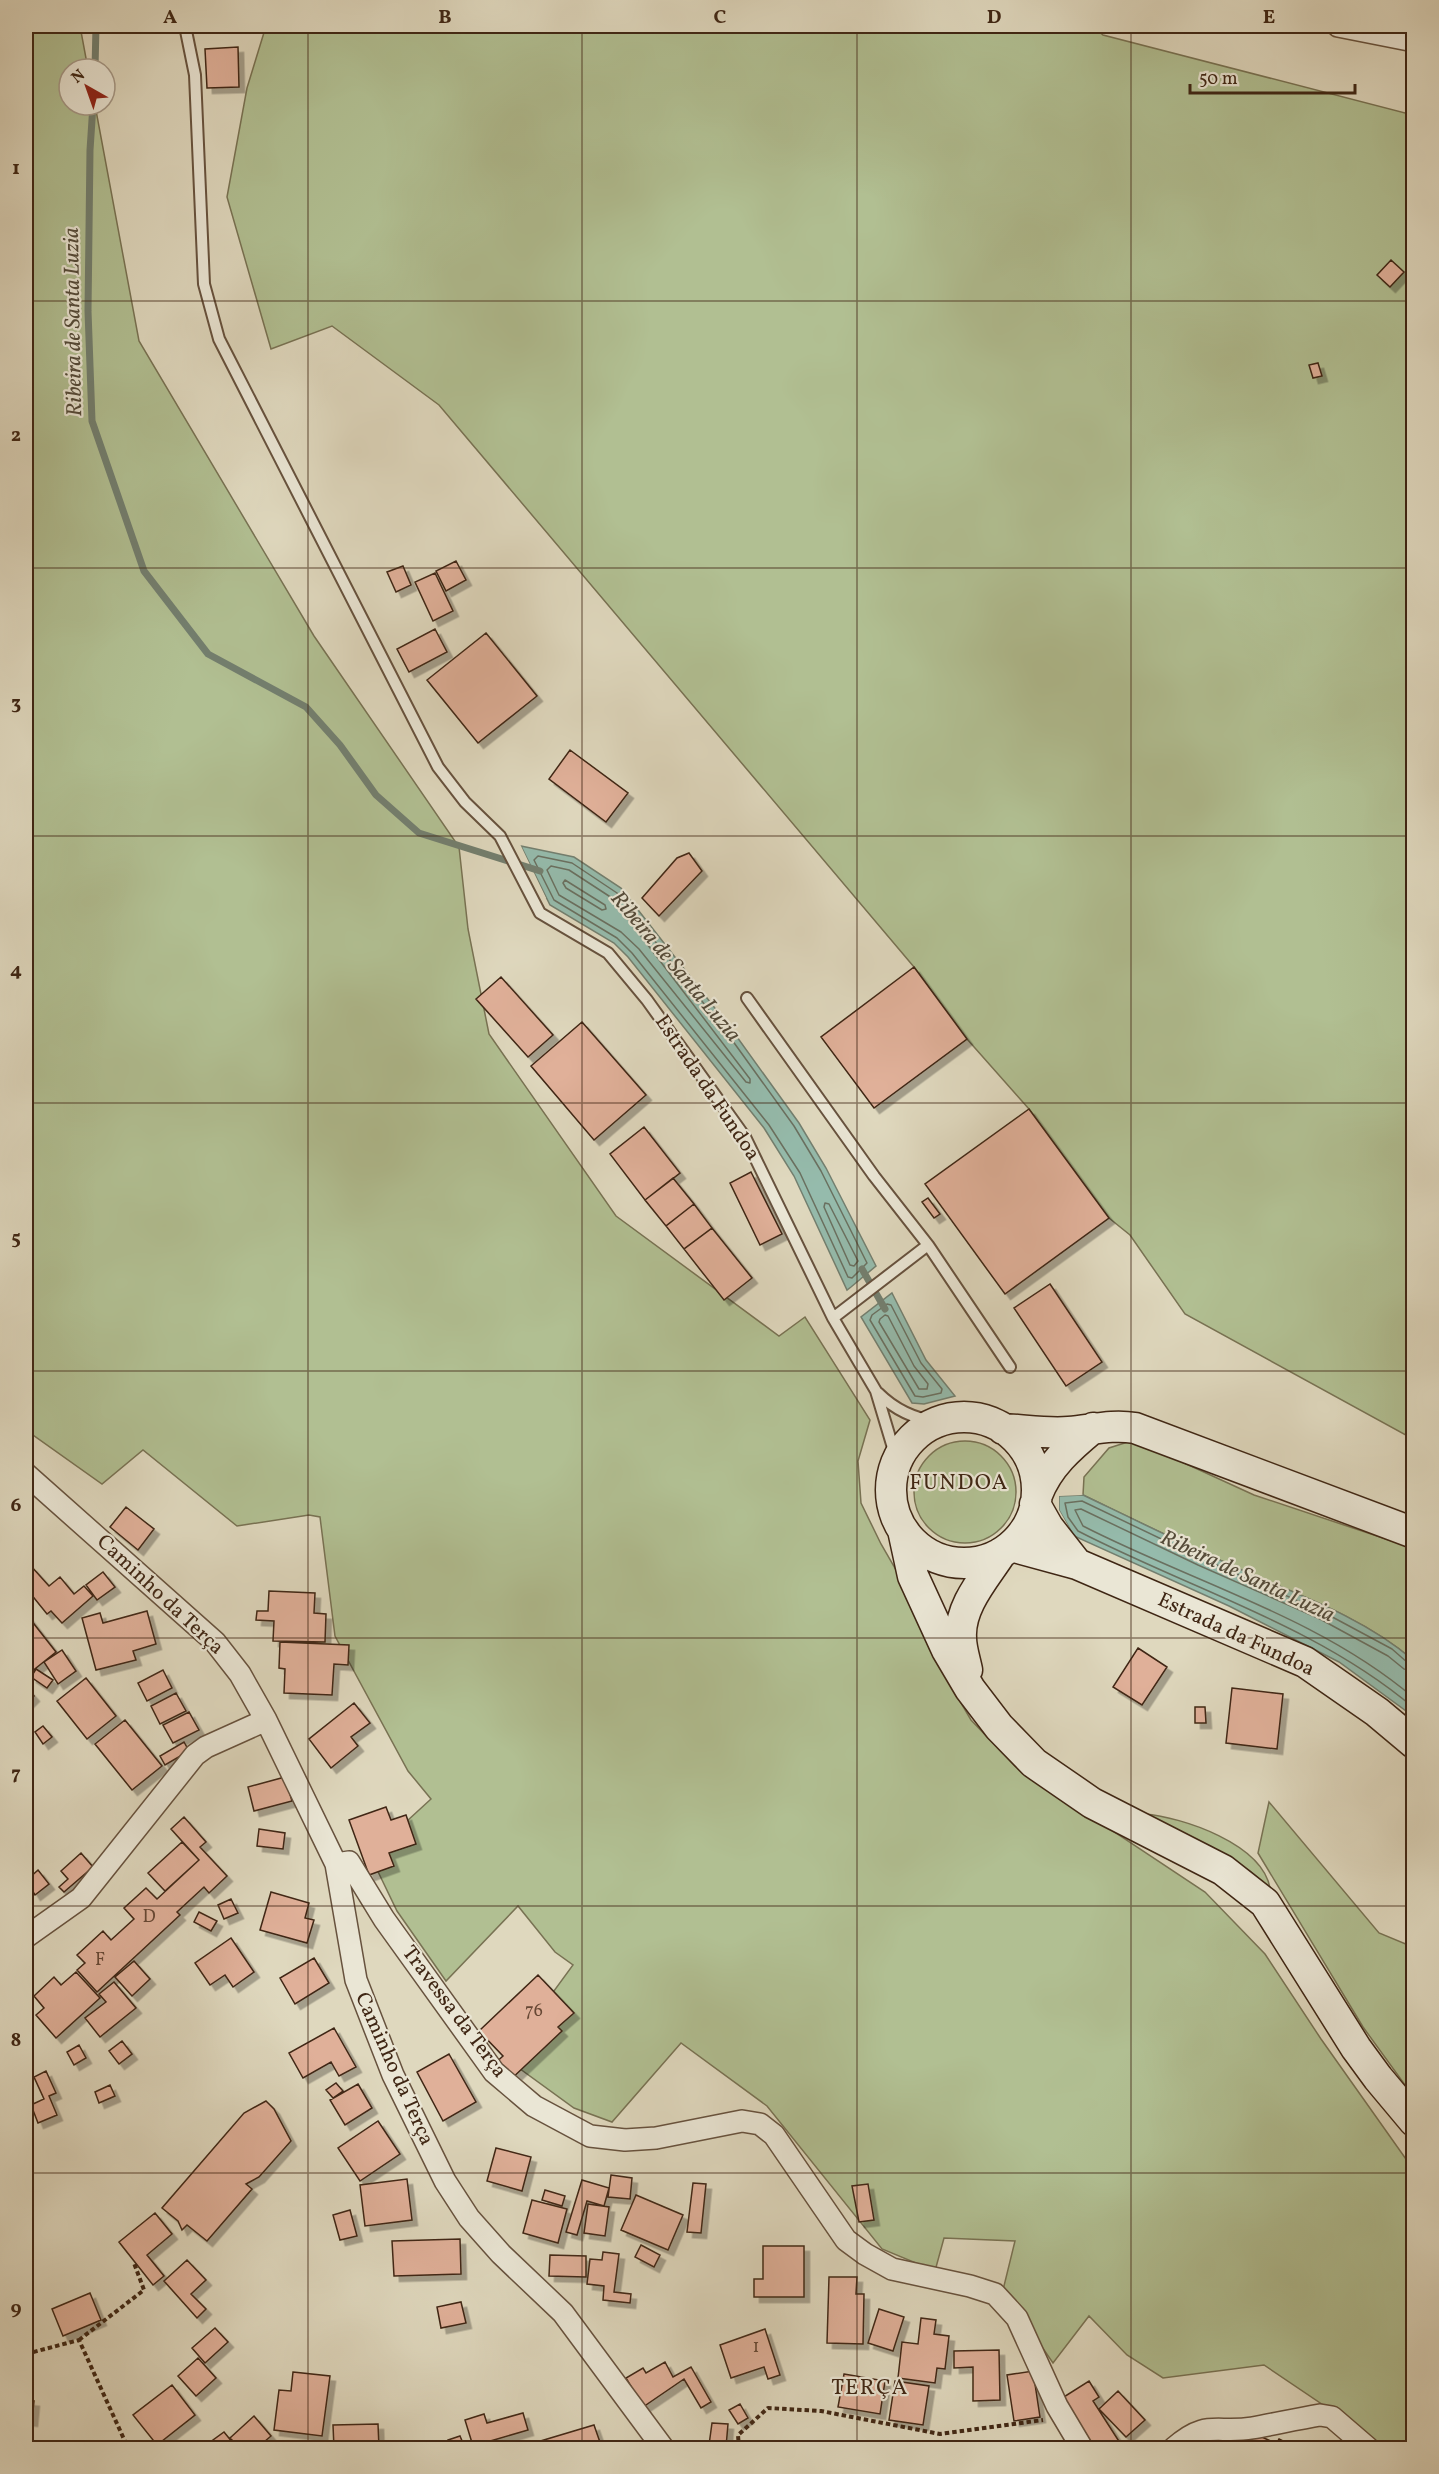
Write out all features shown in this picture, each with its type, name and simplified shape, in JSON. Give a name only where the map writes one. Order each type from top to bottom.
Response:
[{"type":"main road","points":[[1006,1550],[975,1562],[947,1561],[922,1550],[897,1520],[891,1496],[891,1484],[897,1461],[904,1448],[932,1425],[955,1418],[988,1421],[1016,1438],[1025,1450],[1037,1494]]},
{"type":"main road","points":[[1003,1429],[1070,1432],[1109,1426],[1135,1428],[1413,1533]]},
{"type":"main road","points":[[970,1689],[961,1638],[961,1623],[967,1604],[1006,1550],[1024,1532],[1037,1494],[1058,1459],[1093,1428]]},
{"type":"main road","name":"Estrada da Fundoa","points":[[1037,1494],[1048,1527],[1077,1564]]},
{"type":"main road","points":[[903,1530],[913,1576],[947,1650],[970,1689],[999,1727],[1034,1763],[1092,1803],[1223,1870],[1264,1903],[1356,2048],[1413,2121]]},
{"type":"main road","name":"Estrada da Fundoa","points":[[1006,1550],[1077,1564],[1305,1662],[1377,1712],[1413,1743]]},
{"type":"street","points":[[1338,26],[1413,41]]},
{"type":"street","name":"Caminho da Terça","points":[[26,1474],[215,1642],[240,1674],[266,1720],[336,1864],[356,1980],[393,2075],[445,2181],[469,2218],[501,2254],[563,2313],[663,2448]]},
{"type":"street","points":[[26,1937],[81,1898],[195,1755],[206,1746],[266,1720]]},
{"type":"street","name":"Travessa da Terça","points":[[336,1864],[349,1862],[384,1919],[494,2072],[534,2106],[590,2136],[625,2140],[656,2138],[742,2121],[760,2124],[774,2135],[846,2240],[865,2254],[892,2269],[970,2286],[995,2294],[1017,2318],[1063,2417],[1082,2448]]},
{"type":"street","points":[[1174,2448],[1193,2434],[1214,2428],[1248,2429],[1320,2415],[1332,2417],[1368,2448]]},
{"type":"lane","name":"Estrada da Fundoa","points":[[185,26],[195,75],[204,284],[219,339],[438,767],[465,801],[500,836],[530,898],[540,913],[608,953],[647,1000],[712,1089],[745,1137],[833,1318],[876,1391]]},
{"type":"lane","points":[[747,998],[867,1167],[928,1245],[1010,1367]]},
{"type":"lane","points":[[833,1318],[885,1281],[928,1245]]},
{"type":"lane","points":[[876,1391],[901,1412],[932,1425]]},
{"type":"lane","points":[[876,1391],[897,1461]]},
{"type":"path","points":[[26,2354],[79,2340],[144,2290],[134,2263]]},
{"type":"path","points":[[79,2340],[128,2448]]},
{"type":"path","points":[[739,2448],[738,2435],[768,2408],[821,2411],[939,2434],[1063,2417]]},
{"type":"shaded area","points":[[26,26],[80,26],[86,57],[57,57],[57,117],[97,117],[139,341],[314,636],[459,847],[468,929],[489,1034],[616,1216],[779,1336],[805,1317],[870,1420],[858,1461],[861,1503],[881,1544],[914,1601],[937,1662],[971,1720],[1015,1766],[1205,1892],[1265,1954],[1321,2039],[1413,2169],[1413,2448],[1387,2448],[1264,2365],[1163,2378],[1127,2355],[1089,2316],[1053,2363],[1003,2290],[1015,2241],[944,2238],[935,2271],[882,2249],[767,2106],[681,2043],[612,2122],[574,2108],[505,2058],[573,1965],[555,1952],[518,1906],[446,1981],[397,1911],[370,1855],[431,1799],[408,1771],[335,1636],[320,1517],[309,1515],[237,1526],[143,1450],[102,1484],[26,1430]]},
{"type":"shaded area","points":[[266,26],[1093,26],[1103,35],[1413,115],[1413,1439],[1185,1314],[1130,1235],[1109,1218],[1029,1109],[967,1039],[914,967],[439,405],[332,326],[271,349],[227,197],[247,88]]},
{"type":"shaded area","points":[[1134,1440],[1254,1495],[1413,1548],[1413,1660],[1395,1645],[1354,1620],[1083,1495],[1084,1477],[1109,1448]]},
{"type":"shaded area","points":[[965,1441],[985,1445],[1001,1456],[1012,1472],[1016,1492],[1012,1512],[1001,1528],[985,1539],[965,1543],[945,1539],[929,1528],[918,1512],[914,1492],[918,1472],[929,1456],[945,1445]]},
{"type":"shaded area","points":[[1269,1802],[1379,1933],[1413,1947],[1413,2096],[1363,2027],[1258,1853]]},
{"type":"shaded area","points":[[1144,1814],[1199,1827],[1237,1846],[1264,1872],[1270,1888],[1250,1871],[1212,1847]]},
{"type":"water","points":[[521,846],[574,857],[621,888],[732,1030],[799,1123],[826,1168],[876,1266],[847,1290],[794,1176],[764,1128],[628,957],[614,943],[550,905]]},
{"type":"water","points":[[892,1293],[926,1360],[955,1396],[924,1404],[912,1403],[861,1317]]},
{"type":"water","points":[[1083,1495],[1224,1562],[1311,1599],[1354,1620],[1395,1645],[1413,1660],[1413,1716],[1339,1662],[1229,1606],[1074,1536],[1059,1510],[1059,1496]]},
{"type":"pier","points":[[520,844],[546,898],[542,898],[518,847]]},
{"type":"pier","points":[[1078,1492],[1083,1495],[1059,1496],[1059,1510],[1074,1536],[1068,1533],[1056,1511],[1056,1495]]},
{"type":"building","points":[[238,47],[239,87],[207,88],[205,49]]},
{"type":"building","points":[[1391,260],[1404,272],[1390,287],[1377,275]]},
{"type":"building","points":[[1318,363],[1322,376],[1313,378],[1309,365]]},
{"type":"building","points":[[456,561],[466,580],[446,591],[436,571]]},
{"type":"building","points":[[403,566],[411,585],[396,592],[387,572]]},
{"type":"building","points":[[435,573],[453,611],[433,621],[415,582]]},
{"type":"building","points":[[435,629],[447,652],[409,672],[397,649]]},
{"type":"building","points":[[486,633],[537,696],[478,743],[427,680]]},
{"type":"building","points":[[570,750],[628,793],[606,822],[549,779]]},
{"type":"building","points":[[689,853],[702,871],[659,916],[642,898],[677,858]]},
{"type":"building","points":[[914,967],[967,1039],[874,1108],[821,1037]]},
{"type":"building","points":[[501,977],[553,1035],[528,1057],[476,999]]},
{"type":"building","points":[[582,1022],[646,1095],[594,1140],[531,1066]]},
{"type":"building","points":[[1029,1109],[1109,1218],[1005,1294],[925,1184]]},
{"type":"building","points":[[644,1127],[680,1173],[645,1200],[610,1154]]},
{"type":"building","points":[[751,1172],[782,1234],[760,1245],[730,1183]]},
{"type":"building","points":[[673,1178],[694,1204],[666,1226],[645,1200]]},
{"type":"building","points":[[928,1198],[940,1214],[934,1218],[922,1202]]},
{"type":"building","points":[[694,1204],[712,1228],[684,1249],[666,1226]]},
{"type":"building","points":[[712,1228],[752,1278],[724,1300],[684,1249]]},
{"type":"building","points":[[1050,1284],[1102,1362],[1066,1386],[1014,1308]]},
{"type":"building","points":[[126,1507],[154,1529],[138,1550],[110,1527]]},
{"type":"building","points":[[31,1566],[49,1586],[60,1577],[74,1594],[84,1586],[93,1596],[62,1623],[51,1611],[47,1614],[26,1588],[26,1571]]},
{"type":"building","points":[[103,1572],[115,1587],[97,1600],[86,1585]]},
{"type":"building","points":[[269,1591],[315,1593],[314,1613],[326,1614],[325,1642],[273,1641],[274,1621],[256,1620],[257,1611],[268,1611]]},
{"type":"building","points":[[147,1611],[156,1644],[133,1651],[136,1660],[96,1670],[82,1618],[100,1613],[103,1623]]},
{"type":"building","points":[[27,1615],[56,1652],[26,1676],[26,1617]]},
{"type":"building","points":[[280,1642],[349,1645],[348,1665],[334,1664],[332,1695],[284,1693],[285,1669],[279,1668]]},
{"type":"building","points":[[1138,1648],[1167,1667],[1142,1705],[1113,1687]]},
{"type":"building","points":[[62,1650],[76,1671],[58,1684],[44,1662]]},
{"type":"building","points":[[36,1669],[53,1680],[47,1688],[31,1677]]},
{"type":"building","points":[[163,1670],[172,1688],[147,1701],[138,1683]]},
{"type":"building","points":[[86,1678],[116,1716],[87,1739],[57,1701]]},
{"type":"building","points":[[26,1687],[34,1696],[26,1704]]},
{"type":"building","points":[[1232,1688],[1283,1694],[1277,1749],[1226,1743]]},
{"type":"building","points":[[176,1693],[186,1711],[160,1724],[151,1706]]},
{"type":"building","points":[[354,1703],[370,1723],[351,1737],[358,1746],[331,1768],[309,1739]]},
{"type":"building","points":[[1195,1707],[1205,1707],[1206,1723],[1195,1723]]},
{"type":"building","points":[[189,1712],[199,1730],[173,1743],[163,1725]]},
{"type":"building","points":[[125,1720],[162,1766],[132,1790],[95,1744]]},
{"type":"building","points":[[43,1726],[52,1737],[43,1744],[35,1732]]},
{"type":"building","points":[[184,1742],[189,1751],[165,1765],[160,1756]]},
{"type":"building","points":[[285,1777],[292,1801],[254,1811],[248,1787]]},
{"type":"building","points":[[386,1807],[391,1820],[406,1815],[416,1844],[389,1853],[394,1866],[369,1875],[349,1820]]},
{"type":"building","points":[[184,1817],[206,1842],[200,1847],[227,1876],[209,1893],[204,1887],[177,1912],[180,1915],[97,1992],[77,1970],[85,1963],[77,1955],[103,1931],[111,1940],[134,1919],[124,1908],[146,1888],[157,1899],[199,1860],[171,1829]]},
{"type":"building","points":[[259,1829],[285,1833],[283,1849],[257,1846]]},
{"type":"building","points":[[182,1842],[199,1860],[165,1891],[148,1873]]},
{"type":"building","points":[[81,1853],[93,1867],[64,1892],[59,1887],[68,1879],[61,1871]]},
{"type":"building","points":[[38,1870],[49,1884],[35,1895],[26,1881]]},
{"type":"building","points":[[271,1892],[309,1903],[305,1918],[314,1920],[307,1943],[260,1930]]},
{"type":"building","points":[[231,1899],[238,1913],[224,1919],[218,1905]]},
{"type":"building","points":[[199,1912],[217,1921],[211,1931],[194,1922]]},
{"type":"building","points":[[231,1938],[254,1972],[233,1987],[225,1975],[210,1985],[195,1963]]},
{"type":"building","points":[[314,1958],[329,1983],[295,2004],[280,1978]]},
{"type":"building","points":[[134,1961],[150,1979],[132,1996],[115,1977]]},
{"type":"building","points":[[76,1972],[100,1998],[56,2038],[36,2015],[44,2008],[34,1996],[54,1977],[61,1985]]},
{"type":"building","points":[[538,1975],[574,2013],[558,2027],[562,2031],[507,2083],[492,2066],[503,2056],[479,2031]]},
{"type":"building","points":[[114,1982],[136,2008],[100,2037],[85,2018],[106,2002],[99,1994]]},
{"type":"building","points":[[334,2028],[356,2067],[339,2076],[331,2062],[303,2078],[289,2053]]},
{"type":"building","points":[[122,2041],[132,2054],[119,2064],[109,2051]]},
{"type":"building","points":[[79,2045],[86,2058],[74,2065],[67,2052]]},
{"type":"building","points":[[449,2054],[476,2102],[443,2121],[417,2072]]},
{"type":"building","points":[[46,2071],[56,2093],[49,2096],[57,2115],[38,2123],[31,2105],[44,2099],[34,2077]]},
{"type":"building","points":[[336,2083],[343,2091],[333,2098],[326,2090]]},
{"type":"building","points":[[358,2084],[372,2108],[345,2125],[330,2100]]},
{"type":"building","points":[[110,2085],[115,2096],[99,2103],[95,2092]]},
{"type":"building","points":[[266,2101],[274,2109],[291,2141],[259,2177],[246,2184],[252,2189],[207,2241],[187,2225],[182,2230],[178,2221],[162,2208],[244,2113]]},
{"type":"building","points":[[378,2121],[400,2154],[360,2181],[338,2148]]},
{"type":"building","points":[[496,2148],[531,2157],[522,2191],[487,2181]]},
{"type":"building","points":[[611,2175],[632,2178],[630,2199],[608,2197]]},
{"type":"building","points":[[407,2179],[412,2220],[365,2226],[360,2185]]},
{"type":"building","points":[[582,2180],[609,2188],[604,2206],[587,2201],[577,2235],[566,2232]]},
{"type":"building","points":[[693,2183],[706,2184],[701,2233],[687,2232]]},
{"type":"building","points":[[868,2184],[874,2220],[859,2222],[852,2186]]},
{"type":"building","points":[[545,2190],[565,2196],[562,2206],[542,2200]]},
{"type":"building","points":[[636,2195],[683,2215],[668,2250],[621,2230]]},
{"type":"building","points":[[532,2200],[567,2209],[558,2243],[523,2233]]},
{"type":"building","points":[[588,2204],[609,2207],[605,2236],[584,2233]]},
{"type":"building","points":[[350,2210],[357,2236],[340,2240],[333,2215]]},
{"type":"building","points":[[155,2213],[172,2234],[147,2255],[164,2276],[153,2285],[119,2242]]},
{"type":"building","points":[[460,2239],[461,2274],[394,2276],[392,2241]]},
{"type":"building","points":[[641,2245],[660,2255],[654,2267],[635,2257]]},
{"type":"building","points":[[763,2246],[804,2246],[804,2297],[754,2297],[754,2279],[763,2279]]},
{"type":"building","points":[[603,2252],[619,2254],[614,2292],[631,2294],[630,2303],[603,2300],[604,2286],[587,2284],[590,2259],[602,2260]]},
{"type":"building","points":[[550,2255],[586,2256],[586,2277],[549,2276]]},
{"type":"building","points":[[187,2260],[206,2280],[191,2294],[206,2309],[197,2318],[164,2281]]},
{"type":"building","points":[[829,2277],[857,2277],[856,2294],[864,2294],[863,2344],[827,2343]]},
{"type":"building","points":[[90,2293],[101,2320],[63,2336],[52,2309]]},
{"type":"building","points":[[461,2302],[466,2323],[441,2328],[437,2307]]},
{"type":"building","points":[[879,2309],[904,2317],[893,2351],[868,2343]]},
{"type":"building","points":[[921,2318],[936,2320],[934,2334],[949,2336],[945,2369],[937,2368],[935,2383],[898,2378],[902,2342],[918,2344]]},
{"type":"building","points":[[215,2328],[228,2342],[205,2363],[192,2348]]},
{"type":"building","points":[[765,2329],[780,2375],[768,2379],[764,2367],[731,2378],[720,2345]]},
{"type":"building","points":[[999,2350],[1000,2400],[973,2401],[973,2367],[954,2368],[954,2351]]},
{"type":"building","points":[[198,2358],[216,2378],[196,2396],[178,2376]]},
{"type":"building","points":[[665,2362],[673,2377],[691,2367],[711,2402],[701,2408],[684,2379],[643,2407],[626,2378],[643,2368],[646,2373]]},
{"type":"building","points":[[1033,2371],[1040,2417],[1014,2421],[1007,2375]]},
{"type":"building","points":[[293,2372],[330,2376],[322,2436],[274,2430],[279,2390],[291,2391]]},
{"type":"building","points":[[844,2374],[885,2381],[880,2414],[838,2407]]},
{"type":"building","points":[[895,2381],[929,2386],[923,2425],[889,2420]]},
{"type":"building","points":[[1089,2381],[1099,2397],[1093,2401],[1122,2446],[1090,2448],[1059,2400]]},
{"type":"building","points":[[172,2385],[195,2415],[157,2445],[133,2415]]},
{"type":"building","points":[[1118,2391],[1145,2420],[1126,2437],[1099,2409]]},
{"type":"building","points":[[26,2400],[34,2401],[32,2421],[26,2420]]},
{"type":"building","points":[[740,2404],[748,2418],[738,2424],[729,2410]]},
{"type":"building","points":[[523,2413],[528,2430],[473,2446],[465,2420],[484,2414],[487,2423]]},
{"type":"building","points":[[254,2416],[271,2436],[257,2448],[240,2448],[230,2438]]},
{"type":"building","points":[[712,2423],[728,2424],[726,2447],[709,2445]]},
{"type":"building","points":[[378,2424],[379,2448],[334,2448],[333,2425]]},
{"type":"building","points":[[594,2425],[602,2448],[517,2448]]},
{"type":"building","points":[[224,2432],[237,2448],[202,2448]]},
{"type":"building","points":[[1253,2433],[1275,2443],[1272,2448],[1246,2448]]},
{"type":"building","points":[[460,2436],[465,2448],[451,2448],[448,2440]]},
{"type":"building","points":[[1279,2439],[1295,2447],[1274,2448]]},
{"type":"waterway","name":"Ribeira de Santa Luzia","points":[[95,57],[96,26]]},
{"type":"waterway","name":"Ribeira de Santa Luzia","points":[[92,117],[88,311],[92,421],[144,571],[208,654],[306,707],[340,745],[376,795],[419,833],[540,871]]},
{"type":"waterway","name":"Ribeira de Santa Luzia","points":[[862,1269],[885,1309]]},
{"type":"district","name":"FUNDOA","points":[[959,1483]]},
{"type":"district","name":"TERÇA","points":[[870,2388]]}]
